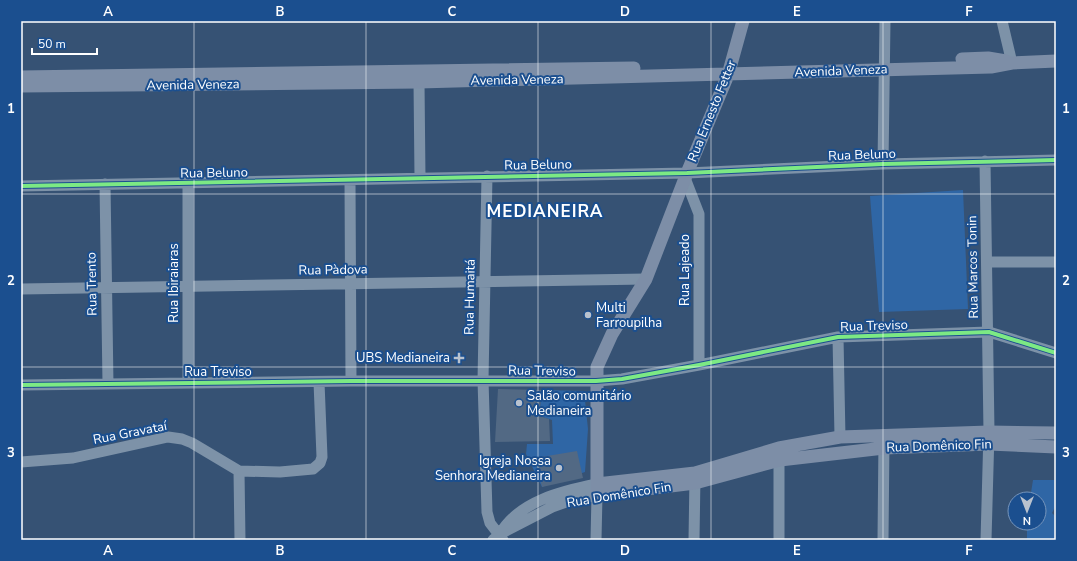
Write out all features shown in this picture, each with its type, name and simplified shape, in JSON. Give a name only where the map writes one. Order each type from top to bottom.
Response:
[{"type":"main road","name":"Rua Ernesto Fetter","points":[[597,490],[597,367],[602,352],[646,279],[686,175],[730,71],[743,21]]},
{"type":"main road","name":"Avenida Veneza","points":[[368,77],[419,82],[885,66],[988,58],[1012,62],[1056,61]]},
{"type":"main road","name":"Avenida Veneza","points":[[21,77],[60,81],[730,71]]},
{"type":"main road","name":"Avenida Veneza","points":[[21,86],[60,81]]},
{"type":"main road","name":"Rua Domênico Fin","points":[[779,454],[884,441],[989,438],[1056,434]]},
{"type":"main road","name":"Rua Domênico Fin","points":[[597,490],[695,478],[840,437],[884,441]]},
{"type":"main road","name":"Rua Domênico Fin","points":[[989,438],[1056,447]]},
{"type":"street","points":[[883,164],[885,21]]},
{"type":"street","points":[[1002,21],[1012,62]]},
{"type":"street","points":[[419,82],[420,178]]},
{"type":"street","name":"Rua Beluno","points":[[21,186],[188,184],[487,176],[686,175],[883,164],[1056,160]]},
{"type":"street","name":"Rua Marcos Tonin","points":[[985,161],[989,332],[989,438],[986,540]]},
{"type":"street","name":"Rua Lajeado","points":[[686,175],[695,202],[700,229],[699,365]]},
{"type":"street","name":"Rua Humaitá","points":[[487,176],[483,380],[487,512],[490,524],[499,538]]},
{"type":"street","points":[[350,180],[352,283],[351,381]]},
{"type":"street","name":"Rua Trento","points":[[105,184],[108,384]]},
{"type":"street","name":"Rua Ibiraiaras","points":[[188,184],[188,382]]},
{"type":"street","points":[[987,262],[1056,262]]},
{"type":"street","name":"Rua Pàdova","points":[[21,289],[188,287],[484,280],[646,279]]},
{"type":"street","name":"Rua Treviso","points":[[21,385],[188,382],[483,380],[596,381],[622,379],[699,365],[838,337],[989,332],[1056,353]]},
{"type":"street","points":[[838,337],[840,437]]},
{"type":"street","name":"Rua Gravataí","points":[[21,462],[73,458],[168,437],[182,439],[192,443],[239,471],[280,472],[313,469],[320,463],[322,457],[319,382]]},
{"type":"street","points":[[883,540],[884,441]]},
{"type":"street","points":[[779,454],[779,540]]},
{"type":"street","points":[[239,471],[240,540]]},
{"type":"street","points":[[694,540],[695,478]]},
{"type":"street","name":"Rua Domênico Fin","points":[[499,538],[552,507],[597,490]]},
{"type":"street","name":"Rua Ernesto Fetter","points":[[596,540],[597,490]]},
{"type":"shaded area","points":[[963,190],[968,309],[879,312],[870,196]]},
{"type":"shaded area","points":[[542,390],[584,391],[588,429],[585,472],[542,487],[526,454],[527,444],[553,444],[552,420],[539,416]]},
{"type":"shaded area","points":[[1033,480],[1056,480],[1056,505],[1052,513],[1056,517],[1056,540],[1027,540],[1027,531],[1047,531],[1047,491],[1031,491]]},
{"type":"building","name":"Salão comunitário Medianeira","points":[[498,389],[542,390],[539,416],[549,419],[550,441],[495,442]]},
{"type":"building","name":"Igreja Nossa Senhora Medianeira","points":[[577,451],[583,478],[542,487],[535,458]]},
{"type":"cycle path","points":[[21,186],[687,173],[883,164],[1056,160]]},
{"type":"cycle path","points":[[21,385],[351,381],[596,381],[622,379],[838,337],[989,332],[1056,353]]},
{"type":"place","name":"Multi Farroupilha","points":[[588,315]]},
{"type":"place","name":"UBS Medianeira","points":[[459,358]]},
{"type":"place","name":"Salão comunitário Medianeira","points":[[519,403]]},
{"type":"place","name":"Igreja Nossa Senhora Medianeira","points":[[559,468]]},
{"type":"district","name":"MEDIANEIRA","points":[[545,211]]}]
